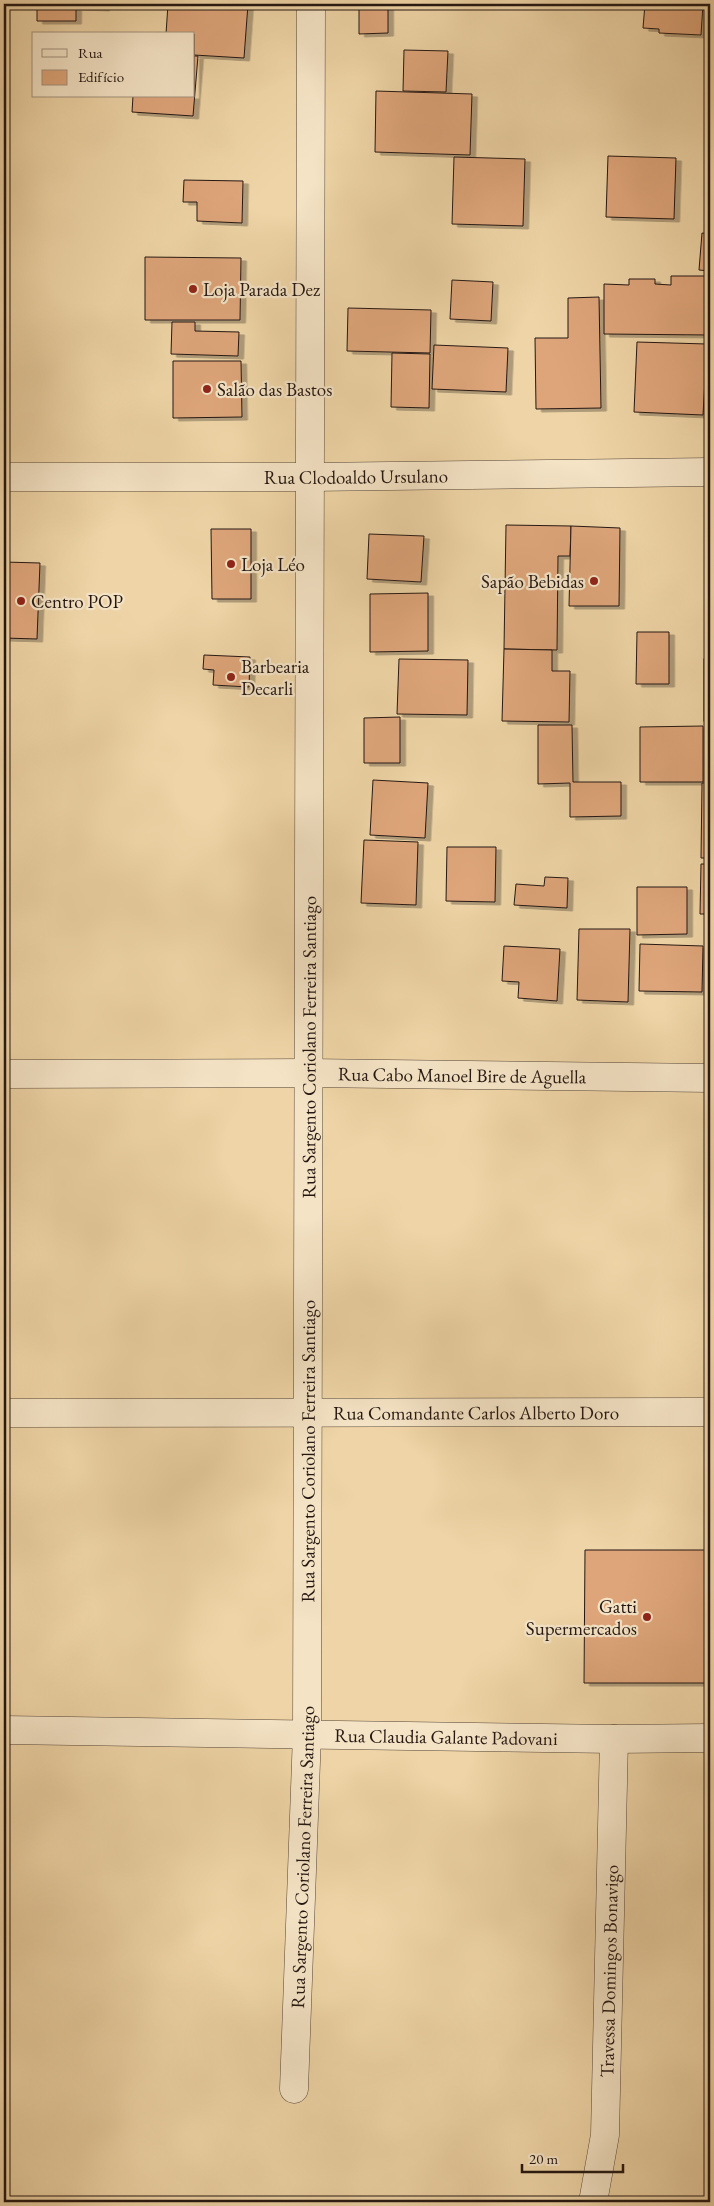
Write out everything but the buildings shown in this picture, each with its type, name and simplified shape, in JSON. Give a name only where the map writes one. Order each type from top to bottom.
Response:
[{"type":"street","name":"Rua Sargento Coriolano Ferreira Santiago","points":[[294,2089],[307,1734],[310,4]]},
{"type":"street","name":"Rua Clodoaldo Ursulano","points":[[4,477],[310,477],[710,472]]},
{"type":"street","name":"Rua Cabo Manoel Bire de Aguella","points":[[4,1074],[308,1073],[710,1078]]},
{"type":"street","name":"Rua Comandante Carlos Alberto Doro","points":[[4,1412],[710,1412]]},
{"type":"street","name":"Rua Claudia Galante Padovani","points":[[4,1730],[614,1739],[710,1738]]},
{"type":"street","name":"Travessa Domingos Bonavigo","points":[[593,2202],[605,2135],[614,1739]]},
{"type":"place","name":"Loja Parada Dez","points":[[193,289]]},
{"type":"place","name":"Salão das Bastos","points":[[207,389]]},
{"type":"place","name":"Loja Léo","points":[[231,564]]},
{"type":"place","name":"Sapão Bebidas","points":[[594,581]]},
{"type":"place","name":"Centro POP","points":[[21,601]]},
{"type":"place","name":"Barbearia Decarli","points":[[231,677]]},
{"type":"place","name":"Gatti Supermercados","points":[[647,1617]]}]
